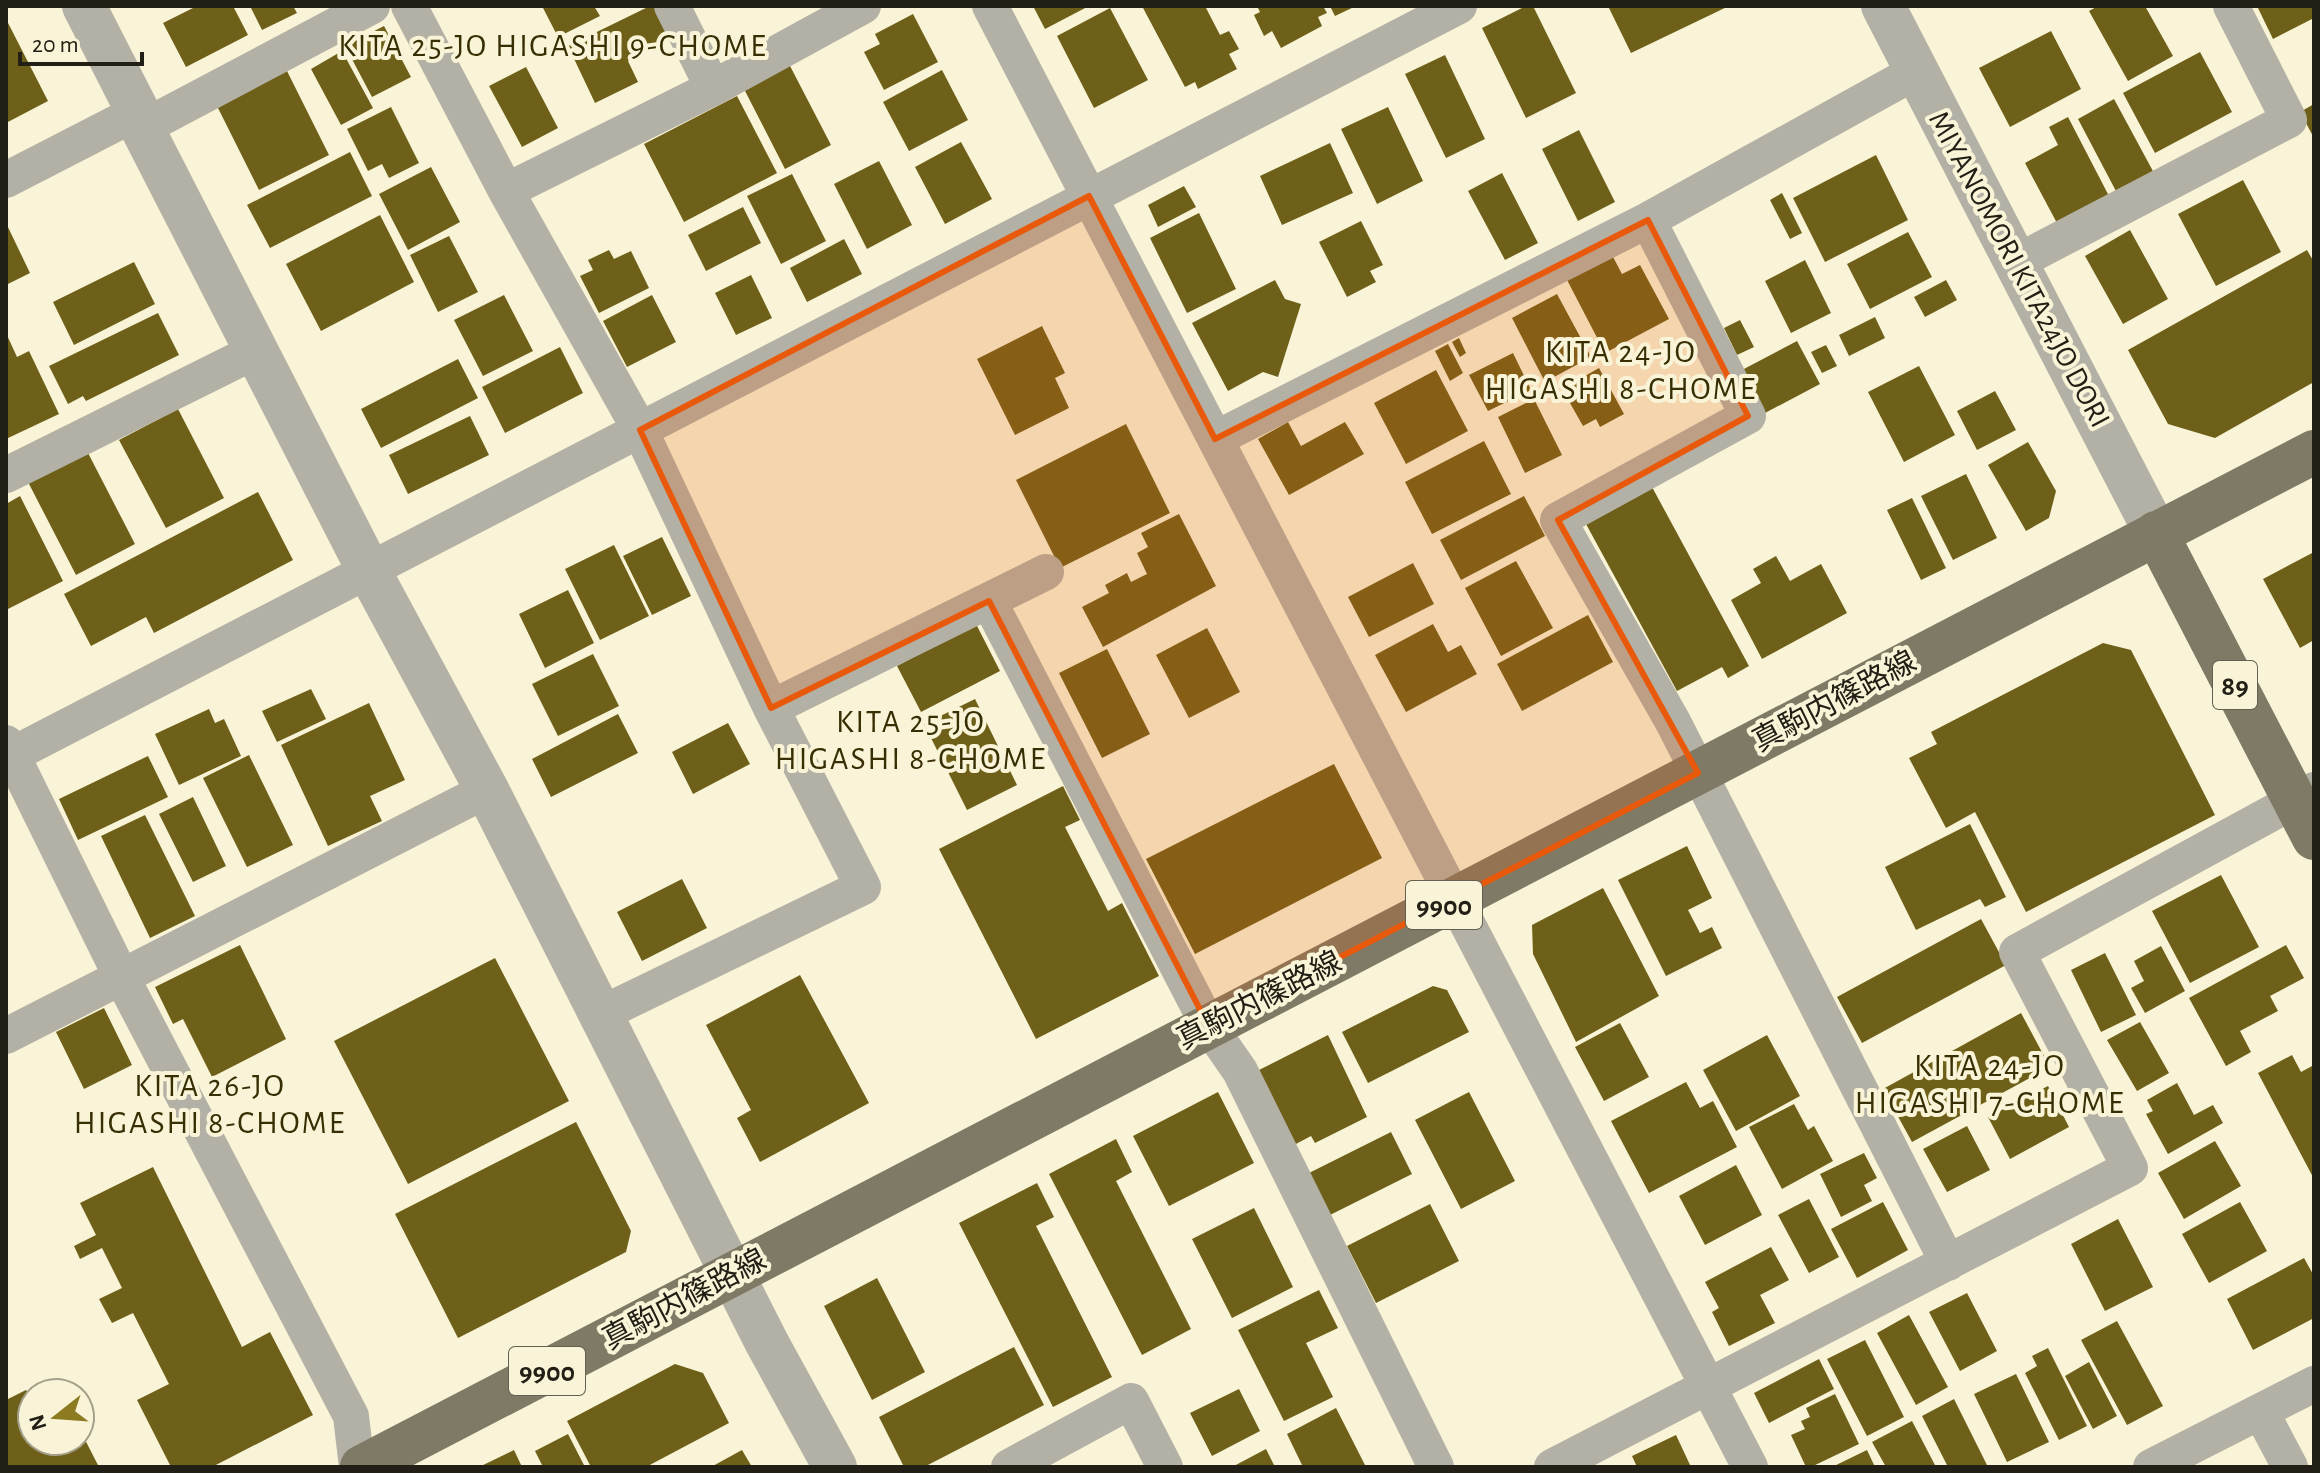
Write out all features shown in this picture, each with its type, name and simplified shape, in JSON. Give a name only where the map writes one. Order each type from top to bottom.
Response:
[{"type":"main road","name":"真駒内篠路線","points":[[359,1467],[2314,452]]},
{"type":"main road","name":"89","points":[[2156,533],[2308,809]]},
{"type":"street","points":[[84,6],[369,571],[487,790],[732,1274],[835,1467]]},
{"type":"street","points":[[6,180],[140,120],[372,6]]},
{"type":"street","points":[[409,6],[506,191],[640,430],[771,708],[863,887],[599,1015]]},
{"type":"street","points":[[672,6],[713,88]]},
{"type":"street","points":[[506,191],[713,88],[863,6]]},
{"type":"street","points":[[990,6],[1750,1467]]},
{"type":"street","points":[[359,1467],[351,1416],[121,976],[8,752],[369,571],[1459,6]]},
{"type":"street","name":"MIYANOMORI KITA24JO DORI","points":[[1883,6],[2156,533]]},
{"type":"street","points":[[2017,262],[2289,120],[2231,6]]},
{"type":"street","points":[[1215,439],[1648,220],[1917,71]]},
{"type":"street","points":[[1648,220],[1748,416],[1558,520],[1673,722],[1948,1263]]},
{"type":"street","points":[[6,475],[256,351]]},
{"type":"street","points":[[771,708],[1046,572]]},
{"type":"street","points":[[989,601],[1208,1025],[1240,1071],[1436,1467]]},
{"type":"street","points":[[6,1036],[487,790]]},
{"type":"street","points":[[1552,1467],[2130,1168],[2017,952],[2308,809]]},
{"type":"street","points":[[2151,1467],[2314,1384]]},
{"type":"street","points":[[1009,1467],[1131,1401],[1165,1467]]},
{"type":"street","points":[[2261,1412],[2290,1467]]},
{"type":"highlighted area","points":[[1089,196],[1215,439],[1648,220],[1748,416],[1558,520],[1698,773],[1208,1025],[989,601],[771,708],[640,430]]},
{"type":"building","points":[[197,6],[233,6],[248,35],[186,67],[163,23]]},
{"type":"building","points":[[250,6],[293,6],[297,13],[262,30]]},
{"type":"building","points":[[542,6],[594,6],[600,16],[558,37]]},
{"type":"building","points":[[654,6],[670,40],[628,61],[638,82],[595,103],[568,46]]},
{"type":"building","points":[[1033,6],[1089,6],[1045,29]]},
{"type":"building","points":[[1142,6],[1205,6],[1220,35],[1229,31],[1239,49],[1229,54],[1237,69],[1198,89],[1195,82],[1185,87]]},
{"type":"building","points":[[1257,6],[1323,6],[1327,13],[1318,17],[1322,26],[1281,48],[1272,31],[1264,36],[1254,15],[1260,12]]},
{"type":"building","points":[[1330,6],[1356,6],[1335,16]]},
{"type":"building","points":[[1526,6],[1533,6],[1576,93],[1526,118],[1482,28]]},
{"type":"building","points":[[1608,6],[1729,6],[1631,53]]},
{"type":"building","points":[[2098,6],[2145,6],[2173,56],[2128,81],[2089,11]]},
{"type":"building","points":[[2257,6],[2314,6],[2314,18],[2273,39]]},
{"type":"building","points":[[1110,8],[1148,80],[1094,108],[1057,36]]},
{"type":"building","points":[[913,14],[938,62],[884,90],[864,52],[880,44],[875,34]]},
{"type":"building","points":[[6,19],[48,101],[6,123]]},
{"type":"building","points":[[384,26],[411,77],[372,97],[345,46]]},
{"type":"building","points":[[2051,31],[2081,89],[2010,127],[1979,68]]},
{"type":"building","points":[[342,51],[373,108],[341,125],[311,69]]},
{"type":"building","points":[[2200,52],[2232,112],[2155,153],[2123,93]]},
{"type":"building","points":[[1445,55],[1485,139],[1446,158],[1405,74]]},
{"type":"building","points":[[789,64],[831,145],[785,169],[743,87]]},
{"type":"building","points":[[526,67],[558,128],[522,147],[489,86]]},
{"type":"building","points":[[942,70],[968,120],[909,151],[883,102]]},
{"type":"building","points":[[287,71],[329,155],[259,190],[217,106]]},
{"type":"building","points":[[737,96],[777,173],[684,222],[644,144]]},
{"type":"building","points":[[2114,99],[2154,173],[2117,193],[2078,119]]},
{"type":"building","points":[[2314,104],[2314,138],[2300,112]]},
{"type":"building","points":[[391,107],[419,163],[389,178],[382,164],[368,171],[347,129]]},
{"type":"building","points":[[1388,107],[1423,181],[1377,204],[1341,129]]},
{"type":"building","points":[[2068,117],[2110,198],[2058,225],[2025,163],[2058,145],[2049,127]]},
{"type":"building","points":[[1579,130],[1615,202],[1578,221],[1542,149]]},
{"type":"building","points":[[961,142],[992,199],[945,224],[915,167]]},
{"type":"building","points":[[1330,143],[1353,193],[1282,225],[1260,176]]},
{"type":"building","points":[[350,152],[372,196],[270,248],[247,205]]},
{"type":"building","points":[[1876,155],[1908,220],[1825,262],[1793,198]]},
{"type":"building","points":[[879,161],[912,225],[867,249],[834,184]]},
{"type":"building","points":[[431,167],[460,222],[408,250],[379,194]]},
{"type":"building","points":[[1502,173],[1538,243],[1505,260],[1468,191]]},
{"type":"building","points":[[792,174],[826,241],[781,264],[747,196]]},
{"type":"building","points":[[2243,180],[2281,252],[2216,286],[2178,214]]},
{"type":"building","points":[[1184,186],[1196,207],[1158,227],[1148,205]]},
{"type":"building","points":[[1782,193],[1802,233],[1790,239],[1770,200]]},
{"type":"building","points":[[743,207],[761,243],[706,271],[688,235]]},
{"type":"building","points":[[1199,213],[1236,289],[1187,313],[1150,238]]},
{"type":"building","points":[[380,215],[414,282],[321,331],[286,264]]},
{"type":"building","points":[[1361,221],[1383,265],[1370,271],[1376,282],[1347,297],[1319,242]]},
{"type":"building","points":[[6,223],[30,273],[6,285]]},
{"type":"building","points":[[2130,230],[2168,299],[2123,324],[2085,256]]},
{"type":"building","points":[[1908,232],[1932,277],[1870,309],[1847,264]]},
{"type":"building","points":[[449,236],[478,292],[438,312],[410,255]]},
{"type":"building","points":[[844,239],[862,274],[807,302],[790,268]]},
{"type":"building","points":[[609,250],[614,259],[631,251],[649,288],[599,313],[580,276],[593,270],[588,260]]},
{"type":"building","points":[[2307,250],[2314,262],[2314,382],[2215,438],[2168,424],[2128,350]]},
{"type":"building","points":[[1612,255],[1622,274],[1640,265],[1669,319],[1605,353],[1566,278]]},
{"type":"building","points":[[1805,260],[1831,313],[1791,333],[1765,281]]},
{"type":"building","points":[[134,262],[155,304],[74,345],[53,302]]},
{"type":"building","points":[[751,275],[772,318],[736,335],[715,293]]},
{"type":"building","points":[[1275,280],[1285,299],[1301,304],[1278,377],[1263,372],[1228,391],[1192,323]]},
{"type":"building","points":[[1946,280],[1957,300],[1925,317],[1914,297]]},
{"type":"building","points":[[1557,294],[1591,357],[1545,382],[1512,318]]},
{"type":"building","points":[[504,295],[533,351],[483,376],[454,320]]},
{"type":"building","points":[[652,295],[676,342],[627,367],[603,321]]},
{"type":"building","points":[[158,313],[179,355],[86,401],[83,396],[68,404],[49,366]]},
{"type":"building","points":[[1875,317],[1885,338],[1849,356],[1839,335]]},
{"type":"building","points":[[1740,320],[1754,347],[1737,355],[1724,328]]},
{"type":"building","points":[[1042,326],[1065,373],[1055,378],[1069,408],[1015,435],[977,359]]},
{"type":"building","points":[[6,333],[17,357],[29,351],[59,414],[6,439]]},
{"type":"building","points":[[1459,338],[1466,353],[1460,357],[1452,342]]},
{"type":"building","points":[[1797,341],[1820,384],[1765,413],[1742,370]]},
{"type":"building","points":[[1448,344],[1463,373],[1450,381],[1435,351]]},
{"type":"building","points":[[1826,345],[1837,366],[1822,373],[1811,352]]},
{"type":"building","points":[[560,347],[583,393],[505,433],[482,387]]},
{"type":"building","points":[[1513,353],[1531,390],[1488,411],[1469,375]]},
{"type":"building","points":[[458,359],[478,398],[381,448],[361,409]]},
{"type":"building","points":[[1919,366],[1955,435],[1904,462],[1868,392]]},
{"type":"building","points":[[1599,368],[1624,414],[1600,427],[1596,419],[1583,426],[1562,389]]},
{"type":"building","points":[[1436,370],[1468,431],[1406,464],[1374,403]]},
{"type":"building","points":[[1995,391],[2016,430],[1977,450],[1957,411]]},
{"type":"building","points":[[1534,399],[1562,455],[1525,473],[1498,417]]},
{"type":"building","points":[[178,409],[224,498],[166,528],[119,440]]},
{"type":"building","points":[[470,416],[489,455],[408,494],[389,455]]},
{"type":"building","points":[[1288,422],[1301,446],[1345,422],[1364,454],[1289,495],[1258,439]]},
{"type":"building","points":[[1126,424],[1170,513],[1060,568],[1016,480]]},
{"type":"building","points":[[1484,441],[1511,494],[1432,534],[1405,482]]},
{"type":"building","points":[[2028,442],[2056,491],[2049,518],[2026,531],[1988,465]]},
{"type":"building","points":[[87,451],[135,544],[76,575],[28,482]]},
{"type":"building","points":[[1966,474],[1997,538],[1953,560],[1921,496]]},
{"type":"building","points":[[1652,487],[1749,666],[1728,678],[1722,667],[1677,691],[1586,524]]},
{"type":"building","points":[[258,492],[293,560],[154,633],[146,617],[91,646],[64,594]]},
{"type":"building","points":[[20,496],[63,581],[6,610],[6,504]]},
{"type":"building","points":[[1524,496],[1545,536],[1461,580],[1440,540]]},
{"type":"building","points":[[1912,498],[1946,568],[1921,580],[1887,510]]},
{"type":"building","points":[[1179,514],[1216,586],[1103,647],[1082,607],[1109,593],[1105,585],[1127,573],[1131,582],[1147,574],[1137,553],[1148,547],[1141,533]]},
{"type":"building","points":[[662,537],[691,596],[652,615],[623,556]]},
{"type":"building","points":[[614,545],[649,616],[600,640],[565,569]]},
{"type":"building","points":[[2314,552],[2314,640],[2300,648],[2263,579]]},
{"type":"building","points":[[1776,556],[1790,581],[1821,564],[1847,613],[1762,659],[1731,600],[1761,583],[1753,569]]},
{"type":"building","points":[[1516,561],[1553,628],[1501,656],[1465,588]]},
{"type":"building","points":[[1413,563],[1434,604],[1369,637],[1348,597]]},
{"type":"building","points":[[568,590],[594,643],[545,668],[519,614]]},
{"type":"building","points":[[1588,615],[1613,662],[1522,711],[1497,664]]},
{"type":"building","points":[[976,624],[1000,671],[921,712],[897,666]]},
{"type":"building","points":[[1433,624],[1448,652],[1461,645],[1477,674],[1406,712],[1375,655]]},
{"type":"building","points":[[1207,628],[1240,692],[1189,718],[1156,655]]},
{"type":"building","points":[[2103,643],[2131,650],[2215,815],[2026,912],[1975,812],[1946,828],[1909,758],[1937,744],[1931,732]]},
{"type":"building","points":[[1107,649],[1150,734],[1102,758],[1059,673]]},
{"type":"building","points":[[593,654],[619,706],[558,736],[532,684]]},
{"type":"building","points":[[311,689],[326,719],[277,742],[262,711]]},
{"type":"building","points":[[975,699],[1017,785],[967,810],[924,724]]},
{"type":"building","points":[[369,703],[405,780],[370,796],[382,821],[328,846],[281,745]]},
{"type":"building","points":[[209,709],[215,723],[224,719],[241,756],[179,785],[155,734]]},
{"type":"building","points":[[618,714],[638,753],[551,797],[532,759]]},
{"type":"building","points":[[728,723],[750,764],[693,794],[672,752]]},
{"type":"building","points":[[249,755],[293,845],[247,867],[203,778]]},
{"type":"building","points":[[148,756],[168,797],[78,840],[59,799]]},
{"type":"building","points":[[1334,764],[1382,858],[1195,954],[1146,859]]},
{"type":"building","points":[[1063,786],[1080,820],[1065,827],[1108,911],[1122,903],[1159,976],[1036,1039],[939,849]]},
{"type":"building","points":[[193,797],[226,866],[193,882],[159,814]]},
{"type":"building","points":[[145,815],[195,916],[150,938],[101,836]]},
{"type":"building","points":[[1970,824],[2006,897],[1985,907],[1980,899],[1916,930],[1885,867]]},
{"type":"building","points":[[1687,846],[1712,898],[1688,910],[1700,933],[1712,927],[1722,948],[1666,976],[1618,880]]},
{"type":"building","points":[[2221,875],[2259,947],[2190,983],[2152,911]]},
{"type":"building","points":[[682,879],[707,928],[642,961],[617,912]]},
{"type":"building","points":[[1603,888],[1659,996],[1576,1042],[1533,954],[1532,925]]},
{"type":"building","points":[[1981,919],[2006,965],[1862,1043],[1837,997]]},
{"type":"building","points":[[240,945],[286,1039],[212,1077],[183,1019],[173,1024],[155,987]]},
{"type":"building","points":[[2286,945],[2304,978],[2270,996],[2278,1011],[2240,1031],[2251,1052],[2226,1066],[2189,998]]},
{"type":"building","points":[[2161,946],[2185,991],[2145,1013],[2131,988],[2144,981],[2134,961]]},
{"type":"building","points":[[2105,953],[2136,1015],[2101,1032],[2071,970]]},
{"type":"building","points":[[495,958],[569,1101],[408,1184],[334,1041]]},
{"type":"building","points":[[800,975],[869,1103],[760,1162],[737,1118],[751,1110],[706,1025]]},
{"type":"building","points":[[1433,986],[1447,990],[1469,1032],[1368,1083],[1342,1032]]},
{"type":"building","points":[[104,1008],[132,1065],[84,1089],[56,1032]]},
{"type":"building","points":[[2021,1013],[2050,1067],[1912,1142],[1883,1089]]},
{"type":"building","points":[[2140,1022],[2169,1073],[2137,1091],[2107,1040]]},
{"type":"building","points":[[1620,1023],[1649,1077],[1604,1101],[1575,1047]]},
{"type":"building","points":[[1328,1035],[1367,1117],[1315,1143],[1311,1136],[1294,1145],[1257,1071]]},
{"type":"building","points":[[1767,1035],[1800,1096],[1736,1131],[1703,1070]]},
{"type":"building","points":[[2292,1055],[2301,1072],[2314,1065],[2314,1179],[2258,1073]]},
{"type":"building","points":[[1686,1082],[1700,1108],[1713,1101],[1737,1147],[1649,1193],[1611,1121]]},
{"type":"building","points":[[2177,1083],[2194,1115],[2213,1105],[2223,1123],[2168,1154],[2146,1114],[2153,1111],[2147,1100]]},
{"type":"building","points":[[2048,1086],[2069,1127],[2010,1159],[1988,1117]]},
{"type":"building","points":[[1218,1092],[1254,1163],[1169,1206],[1133,1136]]},
{"type":"building","points":[[1469,1092],[1515,1181],[1461,1209],[1415,1120]]},
{"type":"building","points":[[1794,1104],[1808,1130],[1814,1126],[1833,1161],[1782,1189],[1749,1127]]},
{"type":"building","points":[[576,1122],[631,1231],[626,1252],[458,1338],[395,1214]]},
{"type":"building","points":[[1967,1126],[1990,1170],[1947,1192],[1923,1149]]},
{"type":"building","points":[[1391,1132],[1412,1174],[1330,1215],[1309,1173]]},
{"type":"building","points":[[1116,1139],[1132,1172],[1116,1181],[1191,1329],[1142,1355],[1049,1174]]},
{"type":"building","points":[[2215,1141],[2241,1186],[2184,1219],[2158,1173]]},
{"type":"building","points":[[1864,1153],[1877,1178],[1864,1185],[1872,1201],[1841,1217],[1820,1174]]},
{"type":"building","points":[[1736,1165],[1762,1215],[1705,1245],[1679,1196]]},
{"type":"building","points":[[153,1167],[242,1347],[270,1332],[313,1415],[212,1467],[171,1467],[137,1400],[169,1384],[133,1313],[112,1323],[99,1299],[122,1288],[102,1248],[80,1259],[74,1246],[96,1235],[80,1203]]},
{"type":"building","points":[[1037,1183],[1054,1217],[1036,1226],[1112,1377],[1053,1407],[959,1223]]},
{"type":"building","points":[[1809,1199],[1839,1257],[1809,1273],[1778,1215]]},
{"type":"building","points":[[1883,1202],[1908,1250],[1857,1278],[1831,1229]]},
{"type":"building","points":[[2240,1202],[2267,1251],[2209,1283],[2182,1234]]},
{"type":"building","points":[[1430,1204],[1459,1261],[1376,1303],[1347,1246]]},
{"type":"building","points":[[1254,1208],[1293,1287],[1232,1318],[1192,1239]]},
{"type":"building","points":[[2118,1219],[2153,1287],[2105,1311],[2071,1244]]},
{"type":"building","points":[[1771,1247],[1789,1280],[1760,1295],[1775,1323],[1729,1346],[1712,1312],[1719,1308],[1705,1282]]},
{"type":"building","points":[[2304,1258],[2314,1276],[2314,1318],[2253,1350],[2227,1299]]},
{"type":"building","points":[[877,1278],[925,1372],[872,1400],[824,1306]]},
{"type":"building","points":[[1319,1290],[1338,1328],[1306,1343],[1333,1397],[1284,1421],[1238,1330]]},
{"type":"building","points":[[1967,1293],[1997,1351],[1960,1371],[1929,1312]]},
{"type":"building","points":[[1909,1315],[1948,1387],[1916,1405],[1877,1333]]},
{"type":"building","points":[[2117,1321],[2163,1406],[2127,1425],[2081,1340]]},
{"type":"building","points":[[1865,1340],[1904,1417],[1867,1436],[1827,1359]]},
{"type":"building","points":[[1014,1347],[1044,1405],[924,1467],[904,1467],[879,1417]]},
{"type":"building","points":[[2048,1348],[2087,1426],[2059,1440],[2025,1373],[2037,1366],[2032,1356]]},
{"type":"building","points":[[1819,1359],[1834,1389],[1769,1423],[1754,1393]]},
{"type":"building","points":[[2089,1362],[2117,1416],[2093,1429],[2065,1376]]},
{"type":"building","points":[[675,1364],[703,1373],[729,1423],[646,1467],[591,1467],[567,1421]]},
{"type":"building","points":[[2016,1374],[2049,1442],[2007,1462],[1974,1394]]},
{"type":"building","points":[[1239,1389],[1260,1431],[1212,1456],[1190,1413]]},
{"type":"building","points":[[1835,1394],[1859,1444],[1806,1467],[1791,1435],[1805,1429],[1801,1421],[1810,1417],[1806,1408]]},
{"type":"building","points":[[16,1395],[16,1457],[94,1457],[99,1467],[8,1467],[6,1400]]},
{"type":"building","points":[[1954,1399],[1988,1467],[1948,1467],[1922,1416]]},
{"type":"building","points":[[1336,1408],[1366,1467],[1303,1467],[1287,1434]]},
{"type":"building","points":[[1912,1421],[1936,1467],[1886,1467],[1872,1442]]},
{"type":"building","points":[[568,1434],[585,1467],[543,1467],[535,1451]]},
{"type":"building","points":[[1676,1435],[1691,1467],[1637,1467],[1632,1456]]},
{"type":"building","points":[[1266,1449],[1275,1467],[1232,1467]]},
{"type":"building","points":[[514,1450],[522,1467],[479,1467]]},
{"type":"building","points":[[742,1450],[752,1467],[711,1467]]},
{"type":"building","points":[[1867,1450],[1875,1467],[1832,1467]]},
{"type":"district","name":"KITA 25-JO HIGASHI 9-CHOME","points":[[553,45]]},
{"type":"district","name":"KITA 24-JO HIGASHI 8-CHOME","points":[[1621,370]]},
{"type":"district","name":"KITA 25-JO HIGASHI 8-CHOME","points":[[911,740]]},
{"type":"district","name":"KITA 24-JO HIGASHI 7-CHOME","points":[[1990,1084]]},
{"type":"district","name":"KITA 26-JO HIGASHI 8-CHOME","points":[[210,1104]]}]
